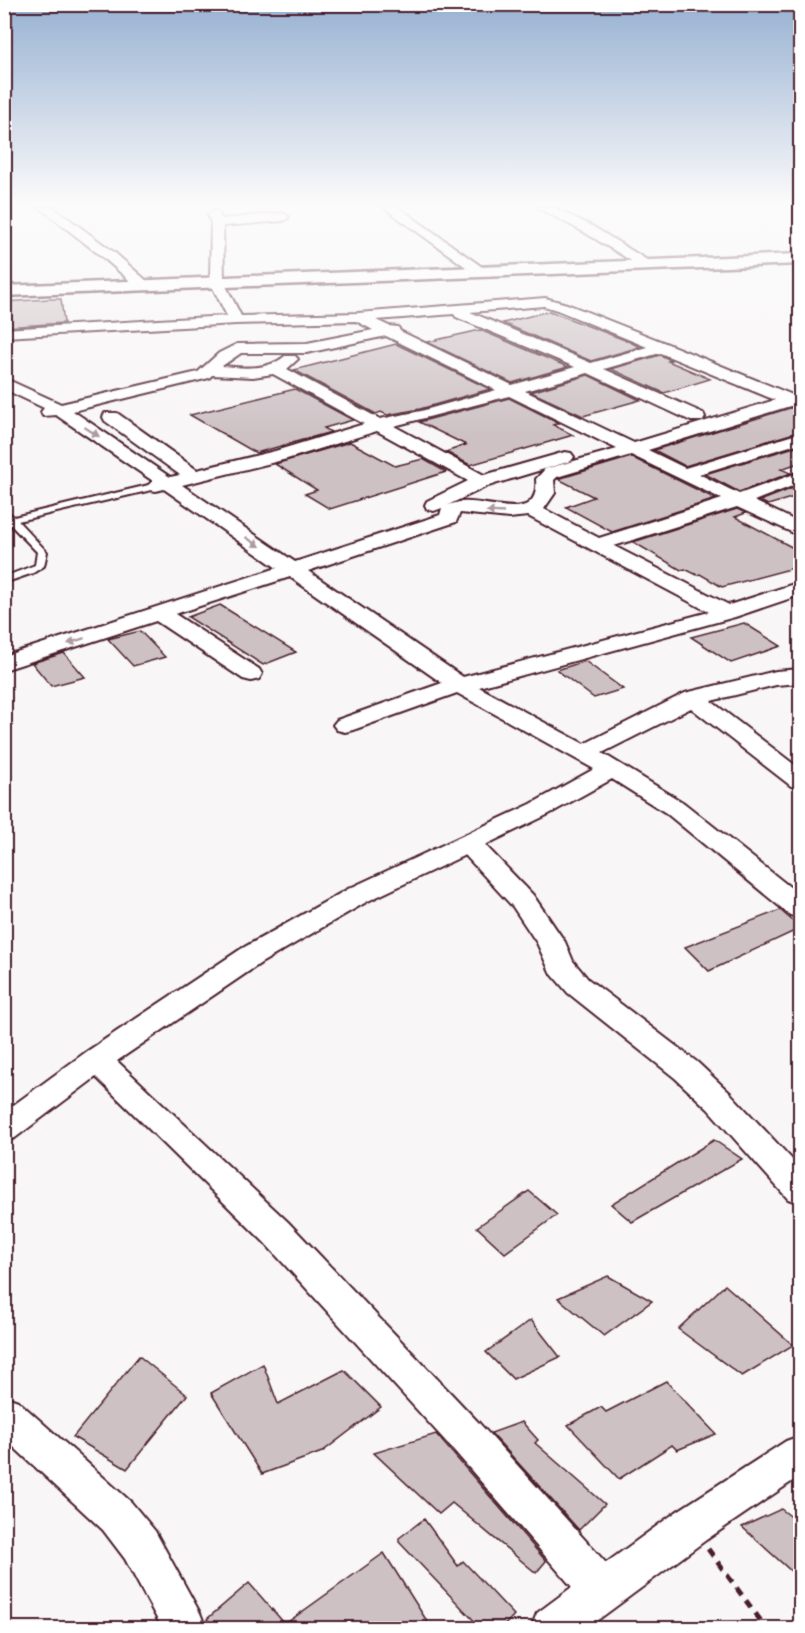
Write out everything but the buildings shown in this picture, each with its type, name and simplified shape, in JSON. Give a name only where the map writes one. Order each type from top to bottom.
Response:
[{"type":"main road","points":[[4,291],[187,283]]},
{"type":"street","points":[[218,283],[236,320]]},
{"type":"street","points":[[7,333],[236,320],[358,317],[551,303],[796,402]]},
{"type":"street","points":[[40,415],[197,377],[211,370],[224,356],[237,350],[255,346],[308,348],[387,332],[461,314],[480,307]]},
{"type":"street","points":[[461,314],[590,368],[697,417]]},
{"type":"street","points":[[358,317],[801,530]]},
{"type":"street","points":[[4,396],[40,415],[129,477],[160,485],[281,455],[380,424],[424,415],[663,347]]},
{"type":"street","points":[[211,370],[234,372],[276,369],[287,363],[295,348]]},
{"type":"street","points":[[276,369],[482,481]]},
{"type":"street","points":[[4,383],[58,409],[276,568],[313,584],[459,685],[612,769],[675,808],[801,909]]},
{"type":"street","points":[[458,500],[494,513],[529,509],[543,500],[547,476],[551,473],[697,417],[770,392]]},
{"type":"street","points":[[4,647],[449,518],[450,510],[458,500],[482,481],[796,402]]},
{"type":"street","points":[[111,417],[193,476]]},
{"type":"street","points":[[741,435],[790,457]]},
{"type":"street","points":[[682,474],[801,438]]},
{"type":"street","points":[[506,474],[520,476],[545,485]]},
{"type":"street","points":[[598,544],[739,500],[801,477]]},
{"type":"street","points":[[529,509],[729,613]]},
{"type":"street","points":[[4,663],[160,614],[276,568]]},
{"type":"street","points":[[345,725],[459,685],[729,613],[801,588]]},
{"type":"street","points":[[160,614],[251,674]]},
{"type":"street","points":[[582,754],[693,698],[776,678],[801,676]]},
{"type":"street","points":[[693,698],[801,781]]},
{"type":"street","points":[[4,1129],[97,1060],[251,956],[358,895],[540,810],[612,769]]},
{"type":"street","points":[[469,844],[523,901],[551,942],[560,965],[578,986],[686,1070],[719,1101],[801,1190]]},
{"type":"street","points":[[97,1060],[276,1232],[465,1435],[602,1590]]},
{"type":"street","points":[[4,1413],[117,1516],[140,1545],[185,1629]]},
{"type":"street","points":[[552,1629],[691,1526],[801,1454]]},
{"type":"lane","points":[[8,516],[160,485]]},
{"type":"lane","points":[[4,580],[39,566],[42,552],[8,516]]},
{"type":"path","points":[[691,1526],[766,1629]]}]
